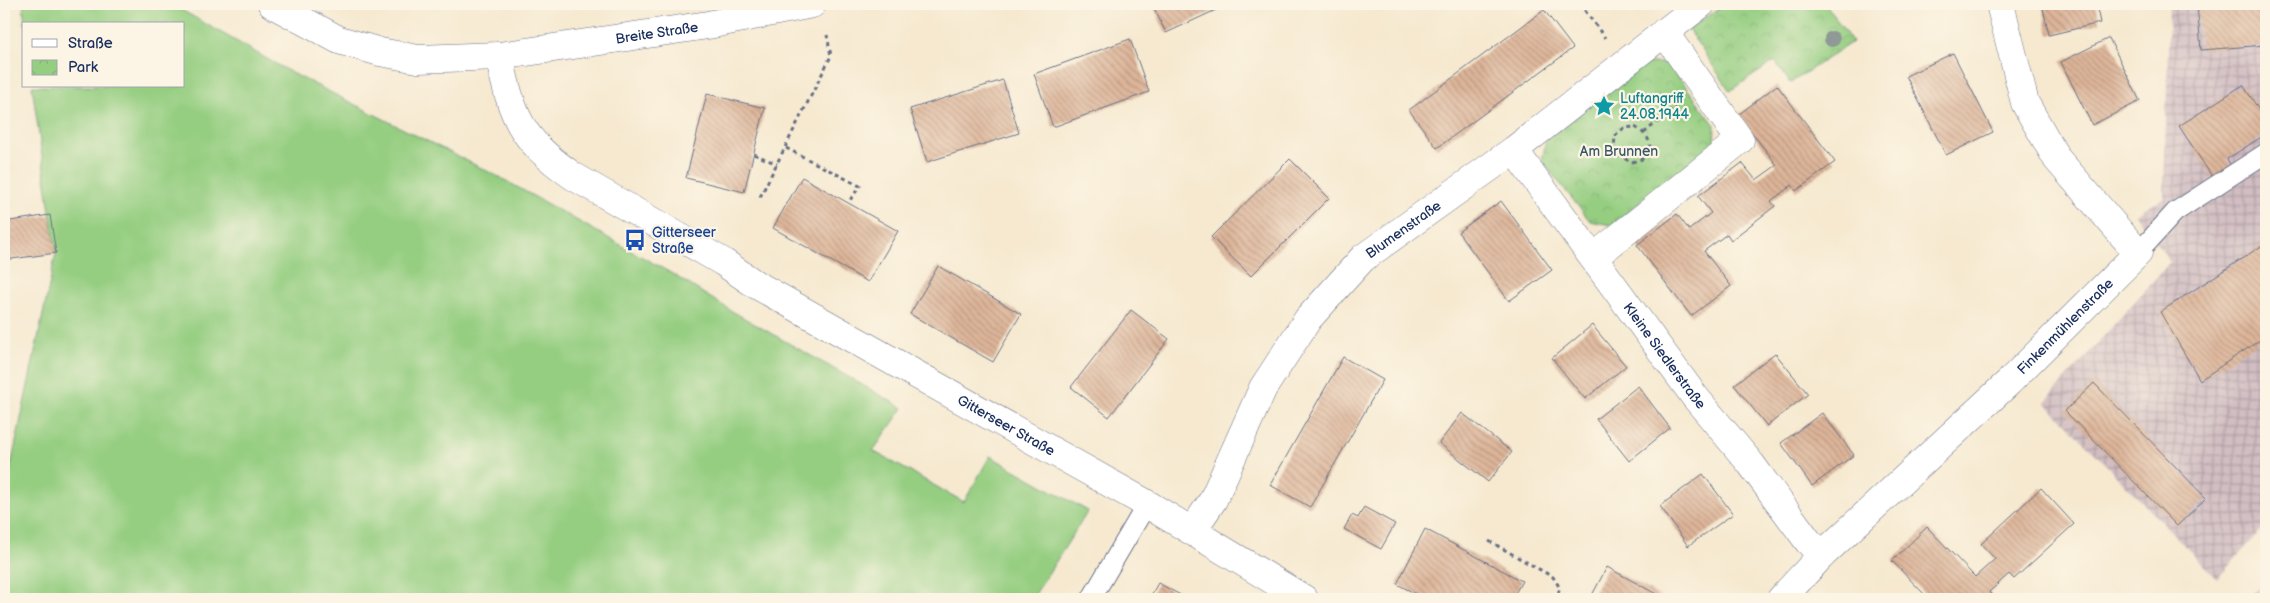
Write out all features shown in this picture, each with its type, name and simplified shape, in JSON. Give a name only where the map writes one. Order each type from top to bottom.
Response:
[{"type":"street","points":[[272,4],[338,40],[380,52],[418,60],[499,56]]},
{"type":"street","name":"Breite Straße","points":[[499,56],[708,25],[812,4]]},
{"type":"street","name":"Blumenstraße","points":[[1192,531],[1213,500],[1264,388],[1308,319],[1363,258],[1514,150],[1624,62],[1701,4]]},
{"type":"street","points":[[2000,4],[2025,103],[2057,159],[2138,253]]},
{"type":"street","points":[[1594,257],[1740,140],[1664,32]]},
{"type":"street","name":"Gitterseer Straße","points":[[499,56],[508,95],[520,126],[544,154],[566,171],[723,262],[755,284],[1147,504],[1304,599]]},
{"type":"street","name":"Kleine Siedlerstraße","points":[[1514,150],[1695,397],[1751,464],[1808,541],[1822,555]]},
{"type":"street","name":"Finkenmühlenstraße","points":[[1781,599],[1822,555],[2009,382],[2138,253]]},
{"type":"lane","points":[[2138,253],[2175,212],[2266,153]]},
{"type":"lane","points":[[1091,599],[1147,504]]},
{"type":"path","points":[[1580,4],[1624,62]]},
{"type":"path","points":[[760,197],[831,56],[826,35]]},
{"type":"path","points":[[1644,133],[1701,85]]},
{"type":"path","points":[[1635,127],[1644,133],[1651,143],[1650,151],[1642,159],[1632,162],[1621,157],[1614,149],[1615,136],[1624,128],[1635,127]]},
{"type":"path","points":[[786,148],[860,186],[848,203]]},
{"type":"path","points":[[754,154],[777,164]]},
{"type":"path","points":[[1489,541],[1553,577],[1560,588],[1556,599]]},
{"type":"shaded area","points":[[2169,4],[2266,4],[2266,525],[2217,579],[2045,402],[2170,262],[2135,214],[2164,197]]},
{"type":"shaded area","points":[[2266,580],[2266,599],[2247,599],[2263,584]]},
{"type":"green space","points":[[23,4],[171,4],[290,72],[501,178],[669,272],[730,310],[903,408],[873,451],[964,502],[990,456],[1088,511],[1032,599],[4,599],[4,499],[56,253],[32,88],[185,88],[185,22],[25,22]]},
{"type":"green space","points":[[1726,4],[1826,4],[1852,42],[1790,83],[1775,61],[1730,91],[1688,29]]},
{"type":"green space","name":"Am Brunnen","points":[[1645,63],[1668,63],[1715,125],[1714,145],[1611,225],[1590,221],[1542,161],[1546,140]]},
{"type":"building","points":[[1152,4],[1229,4],[1166,33]]},
{"type":"building","points":[[2042,4],[2096,4],[2100,23],[2049,35]]},
{"type":"building","points":[[2197,4],[2266,4],[2266,45],[2201,50]]},
{"type":"building","points":[[1544,10],[1573,48],[1437,148],[1409,110]]},
{"type":"building","points":[[2109,38],[2140,101],[2092,125],[2061,62]]},
{"type":"building","points":[[1130,39],[1149,92],[1053,127],[1034,74]]},
{"type":"building","points":[[1953,53],[1993,132],[1946,155],[1906,76]]},
{"type":"building","points":[[1003,80],[1019,133],[927,162],[910,109]]},
{"type":"building","points":[[1777,85],[1835,162],[1796,191],[1792,185],[1771,201],[1775,206],[1731,240],[1727,234],[1704,251],[1731,286],[1691,316],[1637,245],[1677,214],[1689,230],[1711,213],[1698,196],[1742,163],[1756,180],[1777,165],[1738,115]]},
{"type":"building","points":[[2243,85],[2266,121],[2266,134],[2227,159],[2233,169],[2215,181],[2179,126]]},
{"type":"building","points":[[707,94],[765,108],[744,192],[686,178]]},
{"type":"building","points":[[1290,159],[1329,198],[1251,276],[1211,237]]},
{"type":"building","points":[[802,177],[898,231],[868,282],[773,228]]},
{"type":"building","points":[[1501,201],[1552,270],[1509,301],[1458,232]]},
{"type":"building","points":[[50,215],[56,253],[4,260],[4,222]]},
{"type":"building","points":[[2266,243],[2266,336],[2200,380],[2160,312]]},
{"type":"building","points":[[938,266],[1021,314],[993,362],[910,314]]},
{"type":"building","points":[[1131,310],[1169,339],[1109,417],[1071,387]]},
{"type":"building","points":[[1592,325],[1626,366],[1585,399],[1552,358]]},
{"type":"building","points":[[1775,353],[1808,394],[1767,426],[1734,385]]},
{"type":"building","points":[[1343,357],[1383,380],[1310,507],[1270,485]]},
{"type":"building","points":[[2094,383],[2206,498],[2177,526],[2065,411]]},
{"type":"building","points":[[1638,386],[1670,428],[1629,461],[1596,419]]},
{"type":"building","points":[[1462,413],[1512,452],[1488,482],[1439,443]]},
{"type":"building","points":[[1822,413],[1854,455],[1812,486],[1781,443]]},
{"type":"building","points":[[1703,474],[1733,514],[1688,546],[1660,506]]},
{"type":"building","points":[[2041,488],[2074,524],[2014,579],[2009,574],[1989,592],[1993,596],[1990,599],[1929,599],[1892,561],[1927,527],[1975,577],[1995,559],[1981,544]]},
{"type":"building","points":[[1364,507],[1395,524],[1381,549],[1344,529],[1352,515],[1358,518]]},
{"type":"building","points":[[1425,529],[1522,581],[1512,599],[1426,599],[1397,584]]},
{"type":"building","points":[[1607,567],[1660,596],[1658,599],[1590,599]]},
{"type":"building","points":[[1158,583],[1188,599],[1149,599]]},
{"type":"place","name":"Luftangriff 24.08.1944","points":[[1604,106]]},
{"type":"place","name":"Gitterseer Straße","points":[[635,240]]}]
